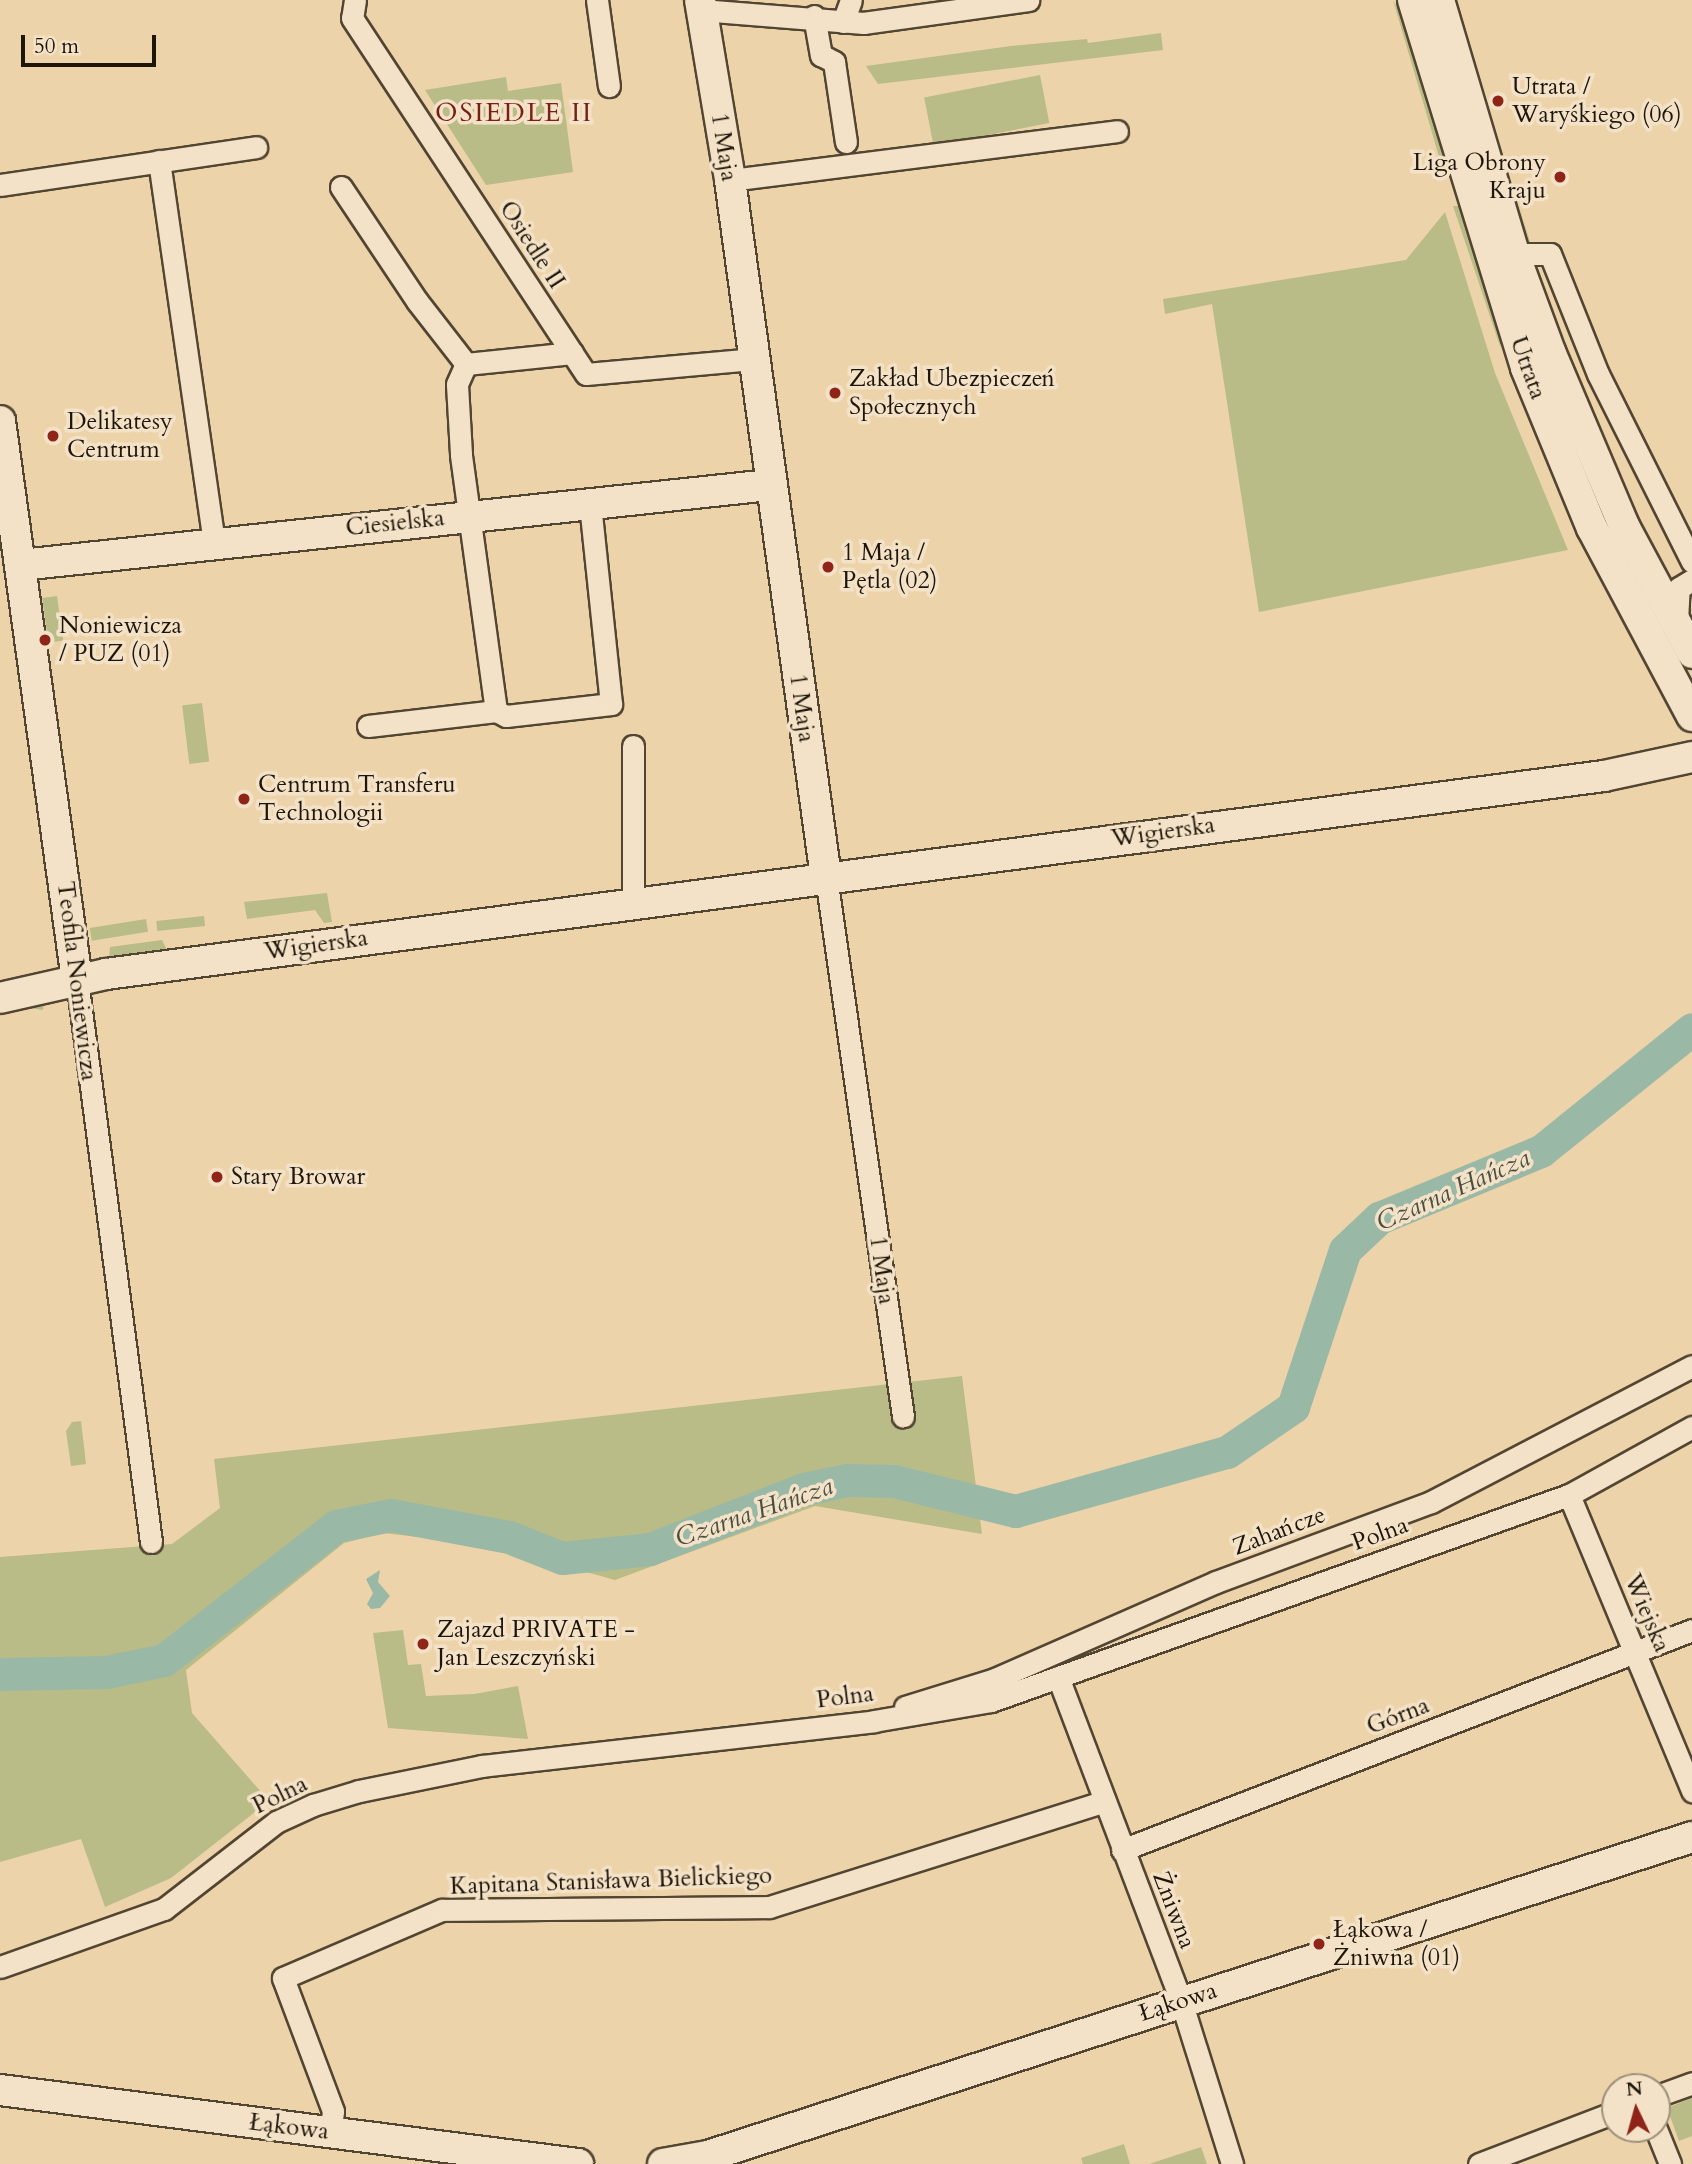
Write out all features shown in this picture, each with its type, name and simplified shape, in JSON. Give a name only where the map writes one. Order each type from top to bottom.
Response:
[{"type":"street","name":"Osiedle II","points":[[355,0],[352,18],[586,374],[755,359]]},
{"type":"street","points":[[597,0],[609,86]]},
{"type":"street","points":[[844,22],[850,0]]},
{"type":"street","points":[[701,5],[814,16],[844,22],[1028,0]]},
{"type":"street","name":"Utrata","points":[[1413,0],[1526,368],[1592,528],[1692,716]]},
{"type":"street","name":"Utrata","points":[[1439,0],[1514,254],[1583,437],[1692,653]]},
{"type":"street","name":"1 Maja","points":[[701,5],[730,180],[770,485],[903,1417]]},
{"type":"street","points":[[814,16],[821,55],[834,62],[846,142]]},
{"type":"street","points":[[730,180],[1117,131]]},
{"type":"street","points":[[0,185],[256,147]]},
{"type":"street","points":[[159,161],[214,543]]},
{"type":"street","points":[[341,187],[417,301],[466,364]]},
{"type":"street","points":[[1514,254],[1550,254],[1598,374],[1692,562]]},
{"type":"street","points":[[466,364],[572,353]]},
{"type":"street","points":[[466,364],[457,384],[467,515],[496,711]]},
{"type":"street","name":"Teofila Noniewicza","points":[[0,421],[151,1542]]},
{"type":"street","name":"Ciesielska","points":[[21,565],[467,515],[770,485]]},
{"type":"street","points":[[368,726],[496,711],[506,716],[611,704],[590,503]]},
{"type":"street","points":[[1678,627],[1679,588],[1692,580]]},
{"type":"street","points":[[633,746],[633,902]]},
{"type":"street","name":"Wigierska","points":[[0,998],[77,980],[633,902],[1604,776],[1692,757]]},
{"type":"street","name":"Zahańcze","points":[[874,1721],[996,1679],[1216,1582],[1431,1502],[1692,1366]]},
{"type":"street","name":"Polna","points":[[0,1967],[164,1909],[276,1822],[359,1791],[547,1757],[960,1709],[1058,1677],[1569,1494],[1692,1427]]},
{"type":"street","name":"Wiejska","points":[[1569,1494],[1692,1791]]},
{"type":"street","name":"Górna","points":[[1122,1850],[1692,1630]]},
{"type":"street","name":"Żniwna","points":[[1058,1677],[1102,1802],[1181,2001],[1232,2164]]},
{"type":"street","name":"Kapitana Stanisława Bielickiego","points":[[330,2133],[333,2111],[283,1978],[442,1910],[769,1906],[1102,1802]]},
{"type":"street","name":"Łąkowa","points":[[663,2164],[708,2155],[1692,1837]]},
{"type":"street","points":[[1671,2091],[1692,2083]]},
{"type":"street","name":"Łąkowa","points":[[0,2091],[578,2164]]},
{"type":"street","points":[[1479,2164],[1601,2117]]},
{"type":"street","points":[[1662,2143],[1670,2164]]},
{"type":"green space","points":[[1393,0],[1410,32],[1453,175],[1445,177]]},
{"type":"green space","points":[[1161,33],[1163,50],[878,84],[866,66],[1011,46],[1087,39],[1088,43]]},
{"type":"green space","points":[[1040,75],[1049,123],[934,146],[924,98]]},
{"type":"green space","points":[[506,77],[508,91],[561,83],[573,172],[486,185],[425,90]]},
{"type":"green space","points":[[1507,168],[1531,245],[1523,240]]},
{"type":"green space","points":[[1453,206],[1462,206],[1503,338],[1500,346]]},
{"type":"green space","points":[[1445,212],[1495,373],[1568,550],[1259,612],[1212,304],[1165,314],[1163,299],[1406,260]]},
{"type":"green space","points":[[57,596],[63,641],[48,643],[42,598]]},
{"type":"green space","points":[[202,703],[209,762],[189,764],[182,705]]},
{"type":"green space","points":[[327,893],[332,922],[324,923],[315,910],[247,919],[244,902]]},
{"type":"green space","points":[[204,916],[205,926],[157,931],[156,921]]},
{"type":"green space","points":[[146,919],[148,932],[92,941],[90,928]]},
{"type":"green space","points":[[162,940],[167,950],[109,959],[110,947]]},
{"type":"green space","points":[[0,997],[44,1003],[43,1010],[0,1004]]},
{"type":"green space","points":[[962,1376],[982,1534],[815,1506],[615,1580],[493,1546],[384,1533],[344,1543],[186,1670],[192,1713],[269,1801],[171,1878],[105,1907],[81,1839],[0,1862],[0,1557],[172,1544],[220,1508],[214,1459]]},
{"type":"green space","points":[[81,1421],[86,1464],[71,1466],[66,1431],[72,1422]]},
{"type":"green space","points":[[403,1630],[408,1665],[421,1664],[426,1696],[474,1694],[518,1686],[528,1739],[388,1728],[373,1633]]},
{"type":"green space","points":[[1692,2098],[1692,2136],[1679,2141],[1671,2119],[1671,2106]]},
{"type":"green space","points":[[1124,2144],[1130,2164],[1083,2164],[1081,2158]]},
{"type":"green space","points":[[1201,2147],[1207,2164],[1149,2164]]},
{"type":"shaded area","points":[[380,1570],[378,1582],[390,1596],[380,1608],[371,1609],[367,1604],[373,1593],[366,1579]]},
{"type":"waterway","name":"Czarna Hańcza","points":[[0,1674],[106,1672],[164,1660],[336,1526],[391,1515],[509,1537],[562,1558],[650,1549],[804,1489],[847,1480],[894,1481],[1015,1511],[1227,1452],[1293,1407],[1345,1250],[1379,1218],[1541,1151],[1692,1029]]},
{"type":"place","name":"Utrata / Waryśkiego (06)","points":[[1498,101]]},
{"type":"place","name":"Liga Obrony Kraju","points":[[1560,177]]},
{"type":"place","name":"Zakład Ubezpieczeń Społecznych","points":[[835,393]]},
{"type":"place","name":"Delikatesy Centrum","points":[[53,436]]},
{"type":"place","name":"1 Maja / Pętla (02)","points":[[828,567]]},
{"type":"place","name":"Noniewicza / PUZ (01)","points":[[45,640]]},
{"type":"place","name":"Centrum Transferu Technologii","points":[[244,799]]},
{"type":"place","name":"Stary Browar","points":[[217,1177]]},
{"type":"place","name":"Zajazd PRIVATE - Jan Leszczyński","points":[[423,1644]]},
{"type":"place","name":"Łąkowa / Żniwna (01)","points":[[1319,1944]]},
{"type":"district","name":"OSIEDLE II","points":[[514,113]]}]
